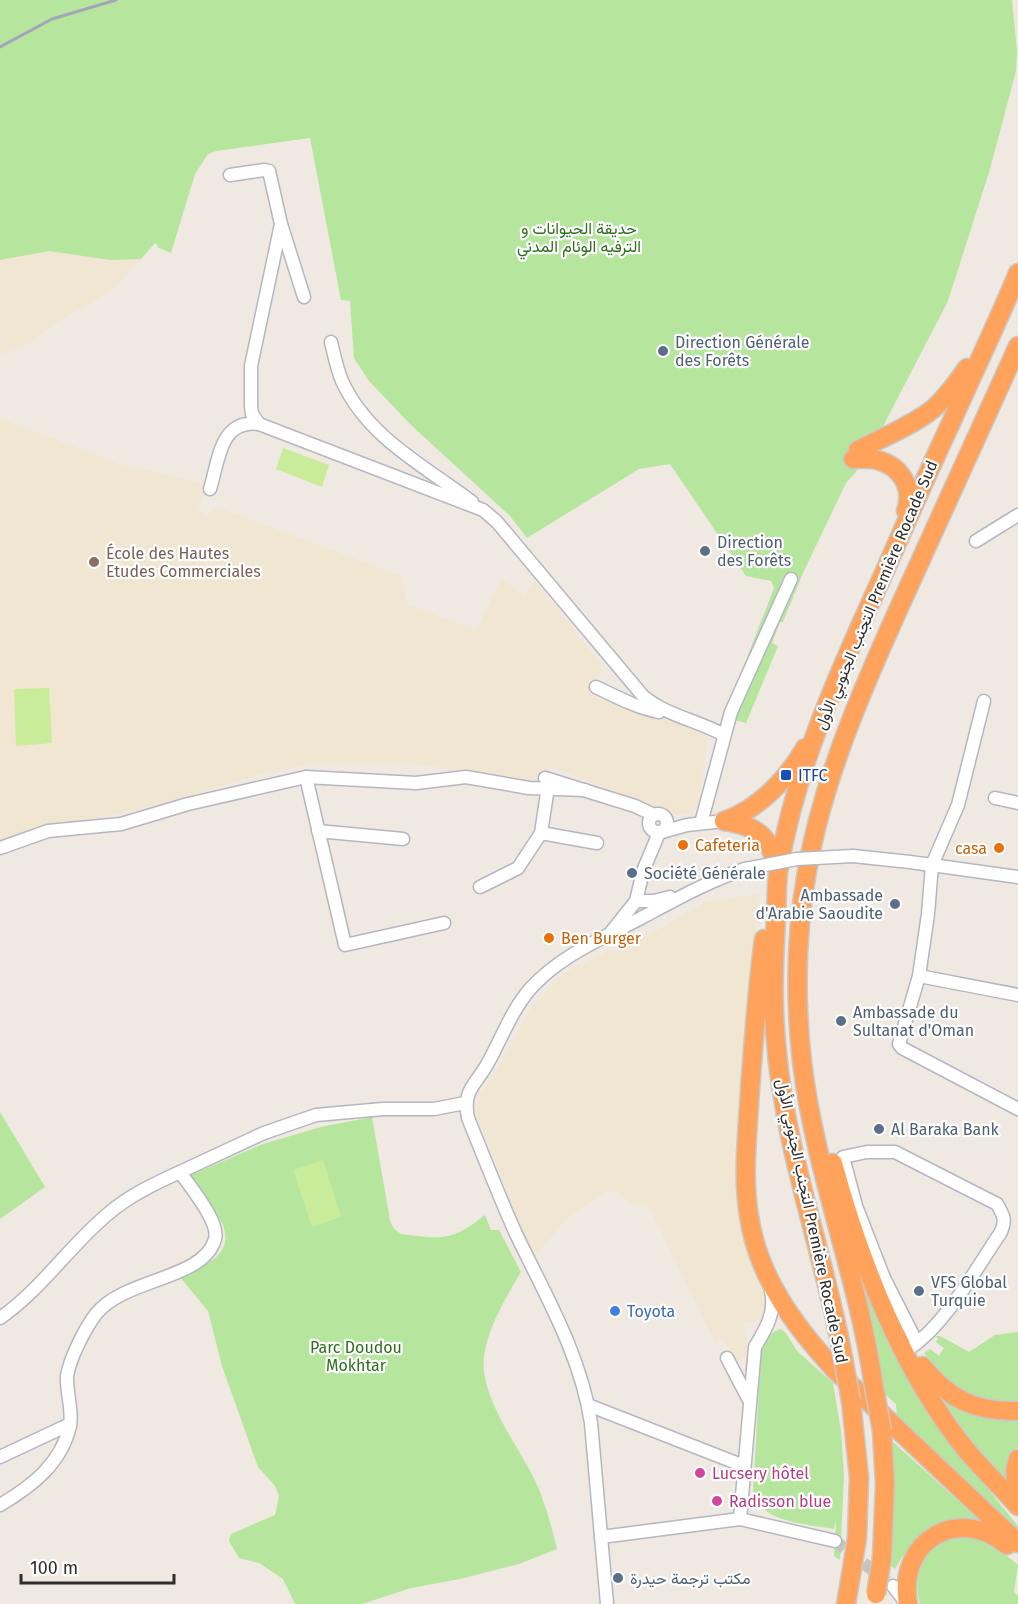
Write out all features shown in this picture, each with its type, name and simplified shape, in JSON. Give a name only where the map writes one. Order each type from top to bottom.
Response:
[{"type":"highway","points":[[895,548],[909,504],[909,492],[905,481],[898,472],[878,460],[856,455],[919,419],[940,403],[966,369],[1017,276]]},
{"type":"highway","name":"التجنب الجنوبي الأول Première Rocade Sud","points":[[846,1604],[856,1538],[859,1477],[851,1401],[841,1347],[791,1139],[781,1085],[774,998],[778,868],[804,769],[854,638],[1002,314],[1017,276]]},
{"type":"highway","name":"التجنب الجنوبي الأول Première Rocade Sud","points":[[875,1599],[882,1558],[885,1484],[882,1431],[860,1311],[812,1120],[802,1062],[799,952],[802,899],[807,868],[827,793],[850,723],[884,640],[1018,346]]},
{"type":"highway","points":[[724,821],[746,812],[784,778],[802,753],[826,709]]},
{"type":"highway","points":[[724,821],[750,827],[764,836],[771,846],[778,868],[763,948],[755,1020],[747,1143],[748,1214],[765,1270],[780,1303],[805,1338],[834,1369],[1018,1543]]},
{"type":"highway","points":[[800,1020],[836,1173],[860,1249],[910,1364],[940,1413],[968,1452],[1018,1506]]},
{"type":"highway","points":[[876,1288],[936,1383],[955,1398],[976,1407],[998,1411],[1018,1411]]},
{"type":"highway","points":[[1018,1459],[1015,1471],[1018,1496]]},
{"type":"highway","points":[[908,1604],[907,1582],[911,1560],[922,1545],[938,1534],[967,1528],[982,1530],[998,1538],[1018,1554]]},
{"type":"street","points":[[230,175],[269,171],[281,224],[304,297]]},
{"type":"street","points":[[258,424],[252,414],[251,406],[251,366],[281,224]]},
{"type":"street","points":[[331,342],[342,380],[364,416],[396,448],[483,510],[504,530],[643,696],[669,713],[714,729],[724,735]]},
{"type":"street","points":[[210,489],[228,434],[240,424],[258,424],[483,510]]},
{"type":"street","points":[[976,541],[1018,515]]},
{"type":"street","points":[[701,823],[730,712],[791,579]]},
{"type":"street","points":[[596,687],[648,710],[669,713]]},
{"type":"street","points":[[984,701],[958,806],[932,865],[919,976],[899,1044],[902,1048],[1018,1108]]},
{"type":"street","points":[[0,848],[48,831],[121,824],[188,804],[306,777],[416,783],[466,777],[529,788],[546,783],[585,790],[635,806],[657,825],[724,821]]},
{"type":"street","points":[[306,777],[345,945],[444,923]]},
{"type":"street","points":[[480,887],[518,868],[541,833],[546,783]]},
{"type":"street","points":[[995,798],[1018,803]]},
{"type":"street","points":[[609,934],[636,901],[657,825]]},
{"type":"street","points":[[318,831],[403,839]]},
{"type":"street","points":[[541,833],[597,843]]},
{"type":"street","points":[[608,1604],[588,1405],[581,1379],[564,1333],[506,1210],[468,1118],[465,1103],[469,1090],[486,1066],[516,1008],[550,970],[582,947],[723,876],[745,869],[797,859],[853,856],[1018,877]]},
{"type":"street","points":[[636,901],[654,901],[688,893]]},
{"type":"street","points":[[919,976],[1018,995]]},
{"type":"street","points":[[0,1318],[43,1280],[109,1212],[146,1188],[264,1133],[316,1115],[383,1109],[434,1109],[465,1103]]},
{"type":"street","points":[[867,1152],[895,1152],[997,1204],[1004,1215],[1005,1222],[1001,1232],[936,1327],[913,1346],[856,1206],[843,1157],[867,1152]]},
{"type":"street","points":[[0,1505],[28,1488],[47,1471],[62,1448],[70,1424],[67,1375],[76,1350],[95,1315],[102,1307],[125,1291],[191,1268],[209,1253],[216,1237],[212,1220],[180,1172]]},
{"type":"street","points":[[740,1519],[755,1347],[773,1309],[773,1300],[765,1270]]},
{"type":"street","points":[[727,1358],[750,1401]]},
{"type":"street","points":[[588,1405],[744,1466]]},
{"type":"street","points":[[0,1457],[70,1424]]},
{"type":"street","points":[[601,1537],[740,1519],[835,1541]]},
{"type":"street","points":[[897,1604],[893,1586],[908,1604]]},
{"type":"shaded area","points":[[49,251],[110,260],[141,259],[111,291],[52,325],[32,342],[0,354],[0,260]]},
{"type":"shaded area","points":[[0,418],[119,464],[209,485],[197,508],[206,517],[217,507],[401,576],[407,604],[476,630],[501,579],[524,595],[535,581],[603,666],[592,691],[707,731],[698,803],[695,809],[690,814],[672,814],[550,766],[544,783],[422,765],[313,763],[250,777],[170,802],[102,817],[60,822],[0,844]]},
{"type":"shaded area","points":[[759,894],[751,971],[745,1234],[754,1271],[769,1302],[762,1321],[743,1322],[749,1355],[736,1362],[723,1339],[715,1342],[648,1205],[631,1204],[617,1192],[606,1191],[567,1218],[533,1259],[476,1113],[480,1093],[492,1078],[531,1008],[565,972],[609,951],[616,952],[625,949],[705,902]]},
{"type":"green space","name":"حديقة الحيوانات و الترفيه الوئام المدني","points":[[0,0],[1012,0],[1017,51],[1016,71],[990,169],[948,301],[878,436],[855,473],[846,483],[803,573],[783,622],[780,622],[772,643],[778,646],[746,723],[724,717],[774,588],[771,581],[746,576],[670,464],[639,469],[527,538],[510,516],[411,425],[369,381],[354,358],[350,301],[341,300],[310,138],[208,154],[195,174],[171,253],[157,247],[155,243],[141,259],[110,260],[49,251],[0,260]]},
{"type":"green space","points":[[283,448],[329,465],[322,487],[276,469]]},
{"type":"green space","points":[[49,688],[52,743],[16,746],[14,689]]},
{"type":"green space","points":[[0,1112],[45,1187],[0,1219]]},
{"type":"green space","name":"Parc Doudou Mokhtar","points":[[372,1117],[390,1220],[395,1230],[401,1234],[427,1237],[446,1236],[463,1230],[485,1215],[491,1230],[499,1230],[521,1272],[489,1334],[484,1356],[484,1372],[494,1406],[538,1487],[557,1549],[519,1564],[460,1579],[411,1588],[362,1604],[295,1604],[283,1579],[259,1563],[239,1558],[229,1541],[231,1534],[275,1515],[279,1496],[275,1486],[258,1467],[222,1366],[208,1311],[180,1277],[207,1264],[221,1252],[225,1244],[222,1223],[191,1175],[263,1144],[321,1127]]},
{"type":"green space","points":[[323,1160],[341,1217],[312,1227],[293,1170]]},
{"type":"green space","points":[[851,1244],[974,1472],[1018,1526],[1018,1537],[897,1420],[896,1404],[885,1394],[867,1303]]},
{"type":"green space","points":[[781,1329],[797,1351],[833,1383],[841,1431],[844,1476],[840,1560],[834,1556],[835,1523],[834,1529],[775,1516],[758,1503],[753,1493],[761,1353],[771,1335]]},
{"type":"green space","points":[[1018,1332],[1018,1402],[990,1402],[970,1396],[943,1377],[924,1353],[930,1349],[939,1356],[944,1348],[936,1342],[938,1338],[935,1336],[940,1336],[969,1352],[995,1335]]},
{"type":"green space","points":[[940,1396],[977,1416],[997,1419],[1018,1418],[1018,1446],[1013,1458],[1013,1493],[979,1452]]},
{"type":"green space","points":[[892,1441],[987,1527],[919,1539],[902,1557],[895,1569],[890,1565],[894,1513]]},
{"type":"green space","points":[[960,1537],[985,1541],[1018,1565],[1014,1592],[1018,1596],[1018,1604],[920,1604],[919,1569],[924,1560],[938,1545]]},
{"type":"tunnel","points":[[835,1541],[893,1586]]},
{"type":"railway","points":[[0,47],[52,19],[116,0]]},
{"type":"place","name":"Direction Générale des Forêts","points":[[663,351]]},
{"type":"place","name":"Direction des Forêts","points":[[705,551]]},
{"type":"place","name":"École des Hautes Etudes Commerciales","points":[[94,562]]},
{"type":"place","name":"ITFC","points":[[786,775]]},
{"type":"place","name":"Cafeteria","points":[[683,845]]},
{"type":"place","name":"casa","points":[[999,848]]},
{"type":"place","name":"Société Générale","points":[[632,873]]},
{"type":"place","name":"Ambassade d'Arabie Saoudite","points":[[895,904]]},
{"type":"place","name":"Ben Burger","points":[[549,938]]},
{"type":"place","name":"Ambassade du Sultanat d'Oman","points":[[841,1021]]},
{"type":"place","name":"Al Baraka Bank","points":[[879,1129]]},
{"type":"place","name":"VFS Global Turquie","points":[[919,1291]]},
{"type":"place","name":"Toyota","points":[[615,1311]]},
{"type":"place","name":"Lucsery hôtel","points":[[700,1473]]},
{"type":"place","name":"Radisson blue","points":[[717,1501]]},
{"type":"place","name":"مكتب ترجمة حيدرة","points":[[618,1578]]}]
